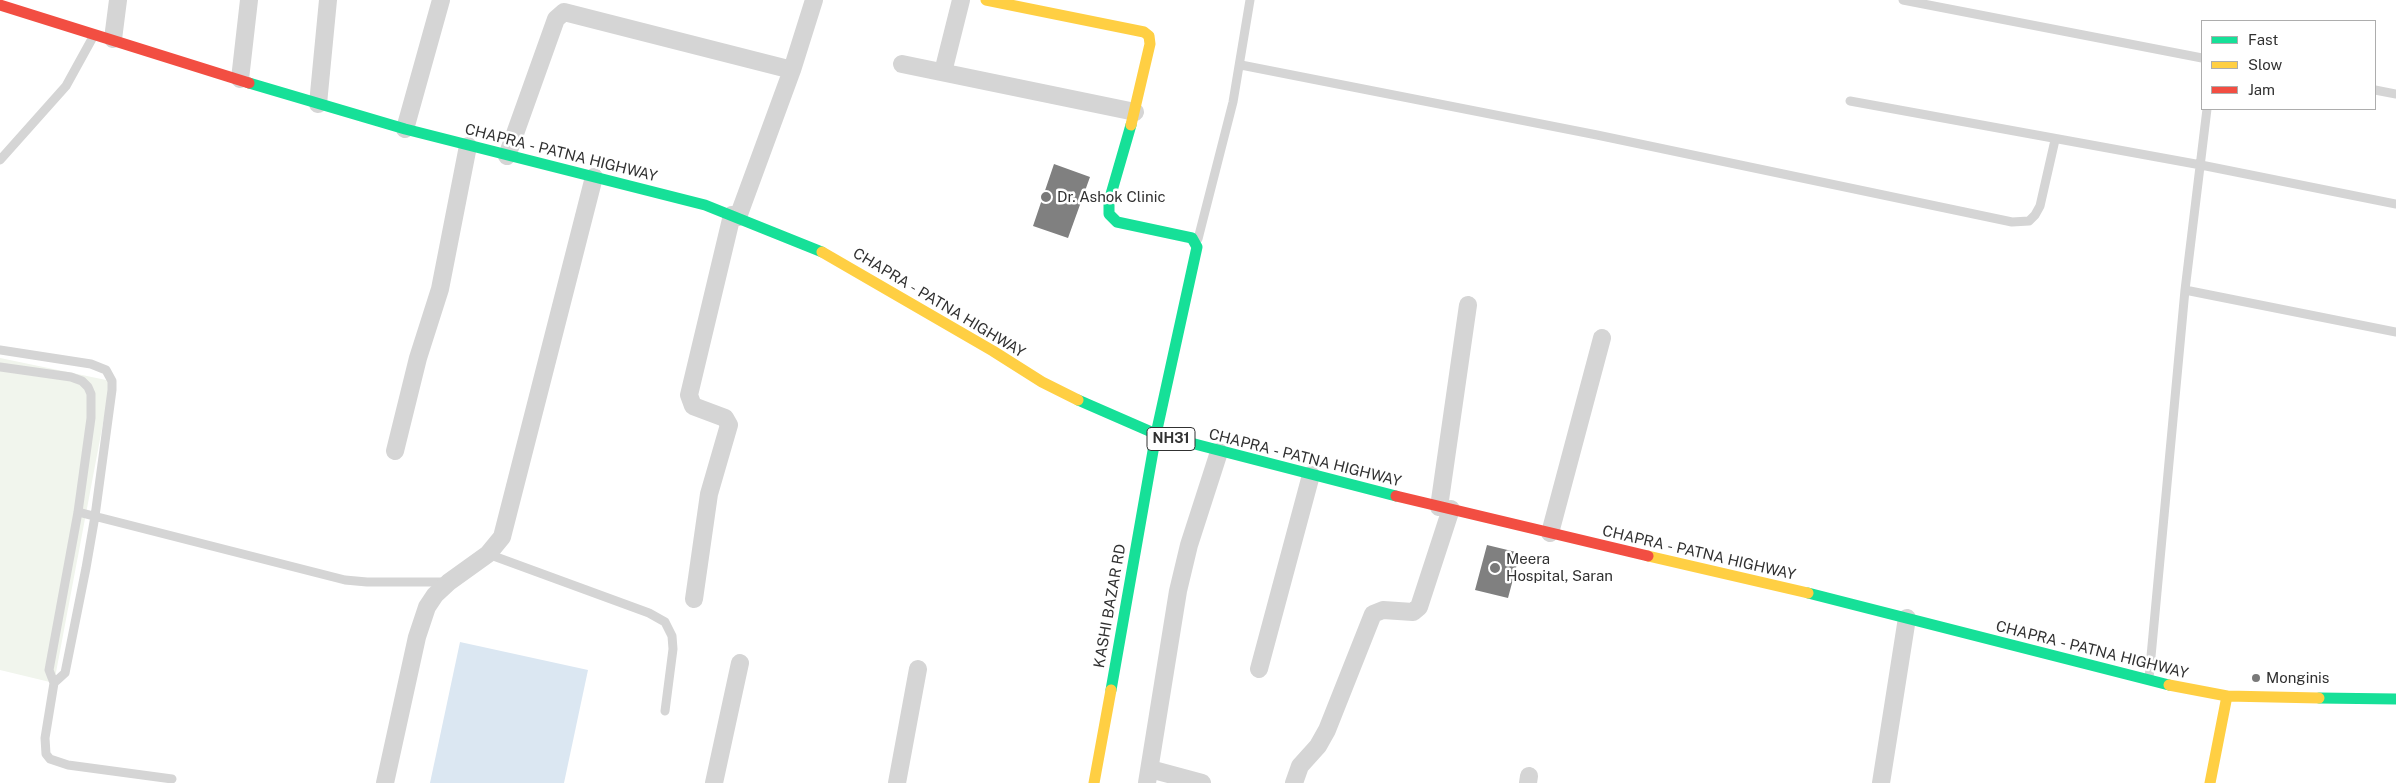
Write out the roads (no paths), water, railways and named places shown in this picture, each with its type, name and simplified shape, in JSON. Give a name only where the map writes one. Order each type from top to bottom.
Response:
[{"type":"main road","points":[[986,0],[1147,34],[1150,44],[1135,112],[1109,201],[1109,214],[1117,222],[1188,237],[1195,240],[1197,244]]},
{"type":"main road","name":"CHAPRA - PATNA HIGHWAY","points":[[0,5],[318,104],[405,129],[695,202],[735,216],[819,250],[993,351],[1042,382],[1098,410],[1156,434],[1219,452],[1445,508],[1907,618],[2149,681],[2227,696],[2396,699]]},
{"type":"main road","name":"KASHI BAZAR RD","points":[[1094,783],[1156,434],[1196,260],[1197,244]]},
{"type":"main road","points":[[2210,783],[2227,696]]},
{"type":"street","points":[[113,39],[118,0]]},
{"type":"street","points":[[240,79],[249,0]]},
{"type":"street","points":[[318,104],[328,0]]},
{"type":"street","points":[[405,129],[441,0]]},
{"type":"street","points":[[694,599],[709,494],[729,425],[725,418],[693,406],[689,395],[735,216],[792,70],[814,0]]},
{"type":"street","points":[[943,72],[961,0]]},
{"type":"street","points":[[507,156],[556,19],[564,12],[792,70]]},
{"type":"street","points":[[902,64],[1135,112]]},
{"type":"street","points":[[395,452],[418,358],[438,297],[468,146]]},
{"type":"street","points":[[384,783],[423,618],[435,595],[449,582],[488,554],[502,537],[507,523],[594,177]]},
{"type":"street","points":[[1294,783],[1300,766],[1318,746],[1327,730],[1373,614],[1383,610],[1413,612],[1419,607],[1445,508],[1468,305]]},
{"type":"street","points":[[1550,533],[1602,338]]},
{"type":"street","points":[[1202,783],[1148,776],[1178,591],[1189,545],[1219,452]]},
{"type":"street","points":[[1259,669],[1311,475]]},
{"type":"street","points":[[1881,783],[1907,618]]},
{"type":"street","points":[[714,783],[740,663]]},
{"type":"street","points":[[897,783],[918,669]]},
{"type":"lane","points":[[1197,244],[1241,64],[1250,0]]},
{"type":"lane","points":[[1903,0],[2201,58]]},
{"type":"lane","points":[[0,160],[66,86],[95,34]]},
{"type":"lane","points":[[1241,64],[2012,222],[2029,221],[2040,206],[2055,140]]},
{"type":"lane","points":[[2376,90],[2396,94]]},
{"type":"lane","points":[[1850,102],[2201,165],[2396,204]]},
{"type":"lane","points":[[2149,681],[2185,290],[2207,110]]},
{"type":"lane","points":[[2185,290],[2396,332]]},
{"type":"lane","points":[[0,350],[101,367],[109,374],[112,390],[95,516],[64,673],[54,683]]},
{"type":"lane","points":[[0,367],[71,377],[88,387],[92,403],[78,512],[50,670],[54,683],[45,738],[46,754],[50,759],[68,765],[172,779]]},
{"type":"lane","points":[[78,512],[345,580],[367,582],[449,582]]},
{"type":"lane","points":[[488,554],[649,613],[666,622],[672,636],[673,649],[665,711]]},
{"type":"place","name":"Dr. Ashok Clinic","points":[[1046,197]]},
{"type":"place","name":"Meera Hospital, Saran","points":[[1495,568]]},
{"type":"place","name":"Monginis","points":[[2256,678]]}]
